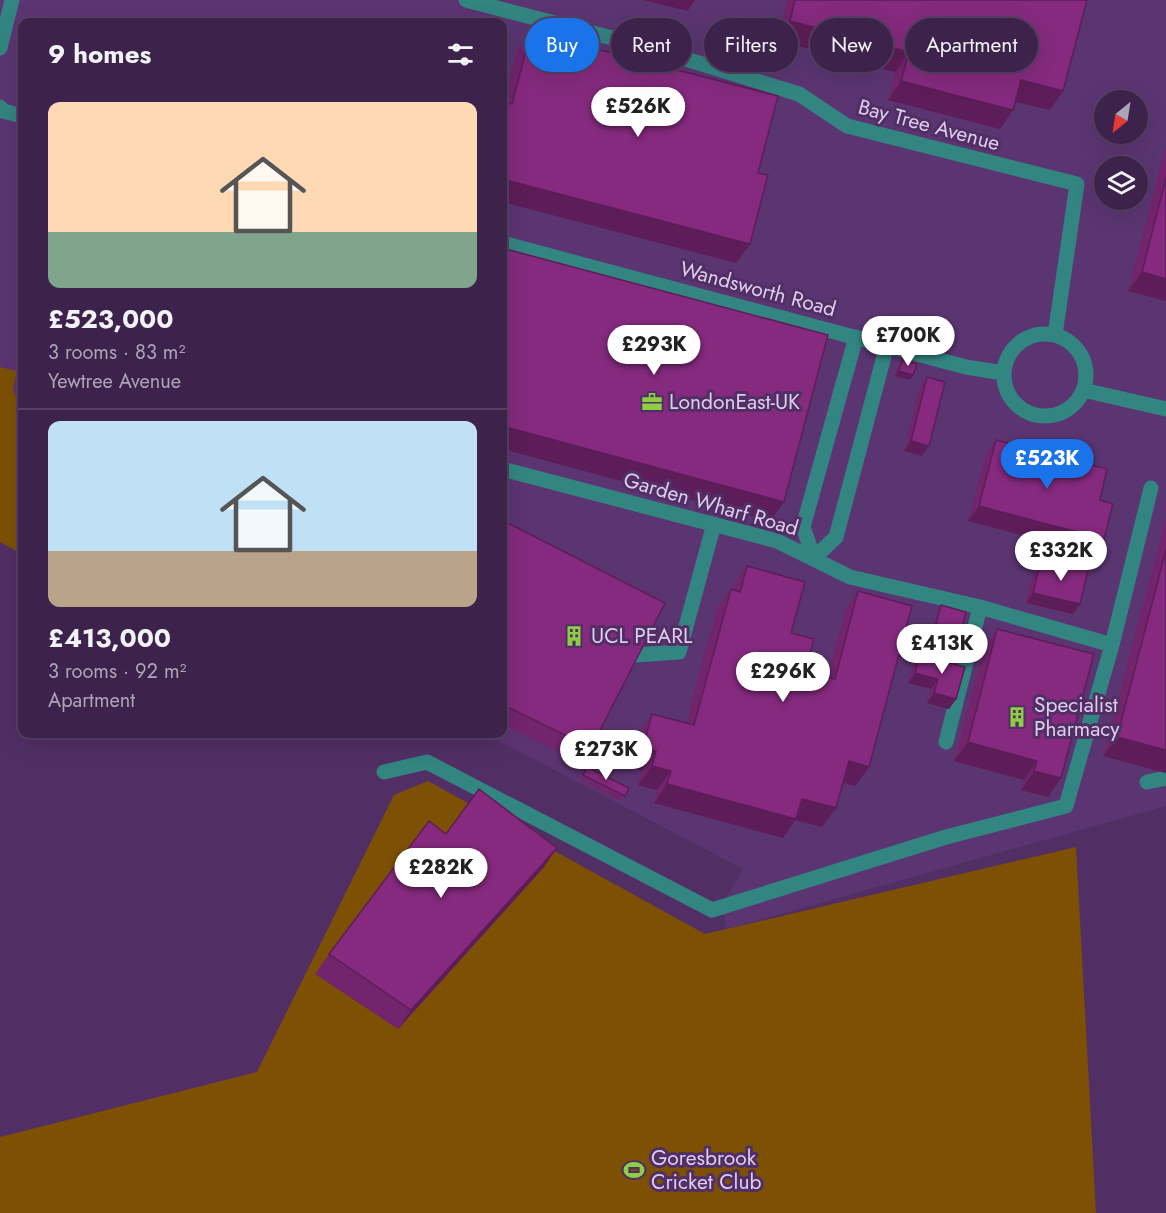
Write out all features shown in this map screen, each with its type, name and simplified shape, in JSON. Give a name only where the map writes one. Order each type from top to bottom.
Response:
[{"type":"street","points":[[0,48],[12,0]]},
{"type":"street","name":"Bay Tree Avenue","points":[[466,0],[646,47],[799,94],[847,126],[1077,184],[1055,335]]},
{"type":"street","points":[[1,110],[18,115]]},
{"type":"street","name":"Wandsworth Road","points":[[507,244],[966,367],[1003,373]]},
{"type":"street","points":[[1037,335],[1055,335],[1067,341],[1081,357],[1086,376],[1083,390],[1077,401],[1067,410],[1055,416],[1042,417],[1029,414],[1010,398],[1004,386],[1003,373],[1011,350],[1020,342],[1037,335]]},
{"type":"street","points":[[856,337],[803,527],[814,558],[836,537],[887,345]]},
{"type":"street","points":[[1083,390],[1166,409]]},
{"type":"street","name":"Garden Wharf Road","points":[[507,470],[777,541],[850,577],[980,607],[1112,645]]},
{"type":"street","points":[[384,772],[427,762],[712,910],[946,837],[1066,806],[1112,645],[1151,488]]},
{"type":"street","points":[[635,655],[680,652],[714,524]]},
{"type":"street","points":[[946,741],[980,607]]},
{"type":"street","points":[[1147,782],[1166,778]]},
{"type":"shaded area","points":[[0,0],[1166,0],[1166,806],[727,929],[722,906],[743,869],[494,738],[507,738],[507,18],[18,18],[18,401],[13,390],[17,372],[0,367]]},
{"type":"shaded area","points":[[0,367],[17,371],[13,390],[18,401],[18,552],[0,542]]},
{"type":"shaded area","points":[[428,781],[705,934],[1076,847],[1096,1213],[0,1213],[0,1137],[257,1072],[394,795]]},
{"type":"building","points":[[795,0],[1087,0],[1063,91],[1021,80],[1013,110],[901,81],[905,66],[905,72],[1038,72],[1038,18],[905,18],[905,51],[893,48],[893,18],[810,18],[810,26],[798,23],[798,18],[791,18]]},
{"type":"building","points":[[599,50],[611,53],[611,72],[685,72],[778,96],[758,173],[768,175],[750,244],[507,180],[507,103],[512,104],[525,55],[525,72],[599,72]]},
{"type":"building","points":[[1166,178],[1166,279],[1142,272]]},
{"type":"building","name":"LondonEast-UK","points":[[507,249],[828,335],[784,502],[507,427]]},
{"type":"building","points":[[902,360],[917,364],[913,375],[899,371]]},
{"type":"building","points":[[927,377],[945,382],[929,446],[911,441]]},
{"type":"building","points":[[996,440],[1107,469],[1100,500],[1113,504],[1104,539],[979,506]]},
{"type":"building","name":"UCL PEARL","points":[[507,523],[665,603],[591,748],[507,706]]},
{"type":"building","points":[[1166,550],[1166,750],[1117,737]]},
{"type":"building","points":[[1041,559],[1088,570],[1080,604],[1033,593]]},
{"type":"building","points":[[747,566],[805,582],[791,633],[814,639],[805,671],[835,679],[858,591],[912,606],[869,767],[849,761],[836,808],[802,799],[796,819],[667,784],[671,771],[652,766],[656,751],[643,747],[652,714],[694,725],[731,589],[740,592]]},
{"type":"building","points":[[941,605],[966,612],[961,631],[936,624]]},
{"type":"building","name":"Specialist Pharmacy","points":[[997,629],[1094,654],[1061,778],[1034,771],[1037,761],[968,742]]},
{"type":"building","points":[[920,655],[965,667],[956,699],[934,693],[938,679],[915,673]]},
{"type":"building","points":[[587,767],[629,788],[625,796],[583,775]]},
{"type":"building","points":[[479,789],[557,848],[411,1010],[329,954],[429,821],[446,834]]},
{"type":"place","name":"LondonEast-UK","points":[[652,402]]},
{"type":"place","name":"UCL PEARL","points":[[574,636]]},
{"type":"place","name":"Specialist Pharmacy","points":[[1017,717]]},
{"type":"place","name":"Goresbrook Cricket Club","points":[[634,1170]]}]
